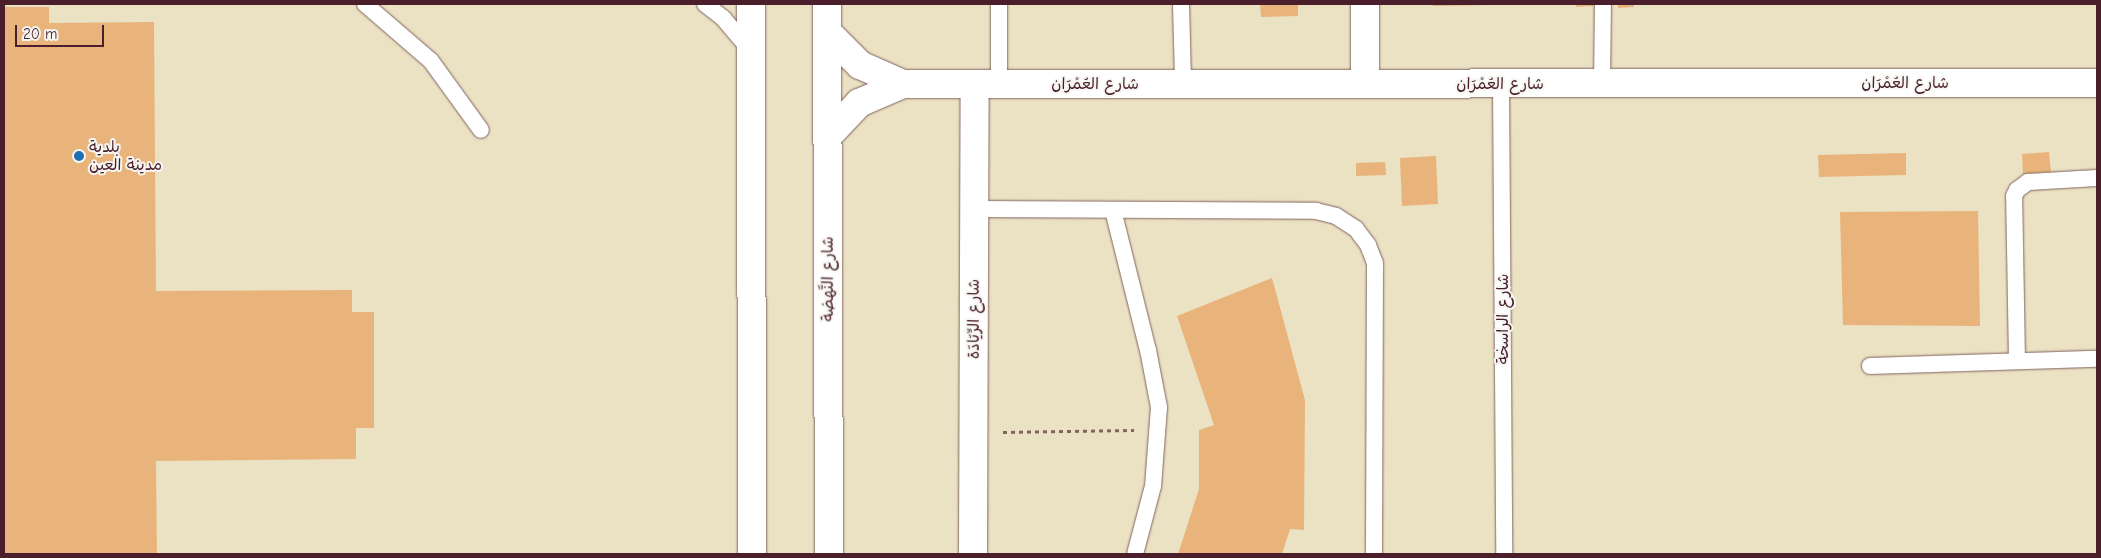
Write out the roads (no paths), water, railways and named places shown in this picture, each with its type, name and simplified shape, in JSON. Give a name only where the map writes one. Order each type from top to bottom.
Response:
[{"type":"street","points":[[751,4],[752,554]]},
{"type":"street","name":"شارع النَّهضة","points":[[827,4],[829,554]]},
{"type":"street","points":[[1365,4],[1366,84]]},
{"type":"street","name":"شارع العُمْرَان","points":[[827,32],[860,65],[903,84]]},
{"type":"street","name":"شارع العُمْرَان","points":[[827,137],[859,103],[903,84],[2097,83]]},
{"type":"street","name":"شارع الرِّيَادَة","points":[[973,554],[974,209],[987,84]]},
{"type":"lane","points":[[365,4],[431,61],[481,130]]},
{"type":"lane","points":[[705,4],[723,18],[751,51]]},
{"type":"lane","points":[[987,84],[999,4]]},
{"type":"lane","points":[[1181,4],[1183,84]]},
{"type":"lane","points":[[1602,84],[1603,4]]},
{"type":"lane","name":"شارع الراسخة","points":[[1501,84],[1504,554]]},
{"type":"lane","points":[[2017,361],[2014,196],[2028,182],[2097,178]]},
{"type":"lane","points":[[974,209],[1316,211],[1336,216],[1356,229],[1368,245],[1375,263],[1376,279],[1374,554]]},
{"type":"lane","points":[[1113,210],[1155,378],[1159,430],[1153,486],[1135,554]]},
{"type":"lane","points":[[1870,366],[2097,358]]},
{"type":"place","name":"بلدية مدينة العين","points":[[79,156]]}]
